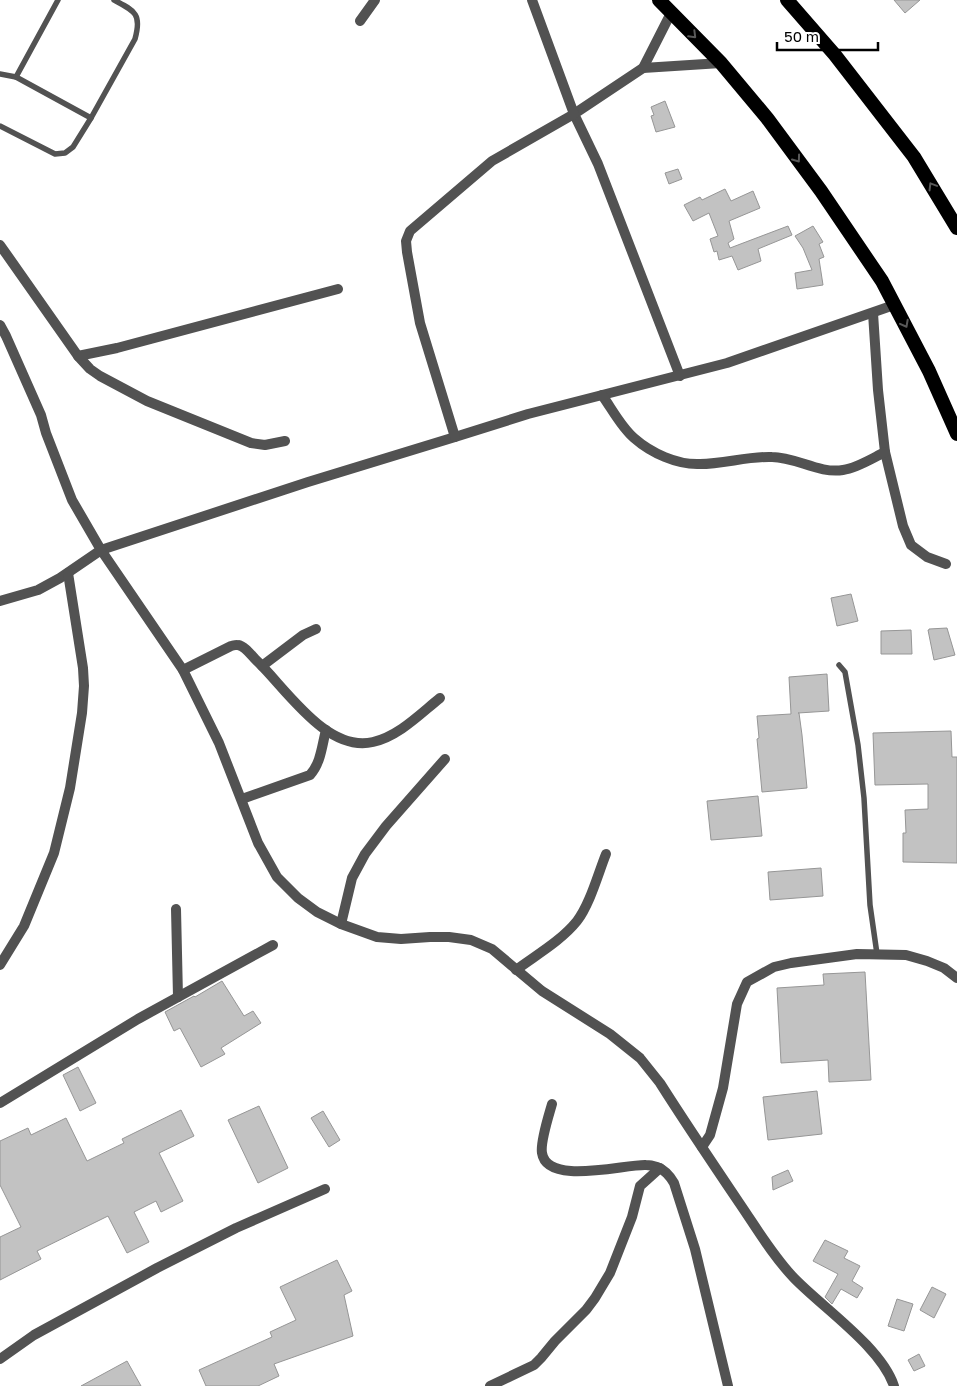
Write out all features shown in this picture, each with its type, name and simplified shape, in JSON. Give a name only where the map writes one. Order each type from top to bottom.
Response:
[{"type":"highway","points":[[659,0],[721,63],[767,118],[882,281],[930,371],[957,434]]},
{"type":"highway","points":[[787,0],[836,56],[914,157],[957,228]]},
{"type":"street","points":[[360,22],[374,0]]},
{"type":"street","points":[[532,0],[574,114],[598,164],[680,376]]},
{"type":"street","points":[[455,438],[420,323],[407,252],[406,241],[410,231],[492,161],[574,114],[643,68],[671,13]]},
{"type":"street","points":[[643,68],[721,63]]},
{"type":"street","points":[[0,245],[78,356],[90,369],[100,376],[147,401],[250,443],[265,445],[285,441]]},
{"type":"street","points":[[78,356],[117,348],[338,290]]},
{"type":"street","points":[[0,601],[38,590],[68,573],[101,550],[308,482],[528,414],[727,364],[894,305]]},
{"type":"street","points":[[873,313],[878,390],[885,452],[903,526],[911,544],[927,557],[946,564]]},
{"type":"street","points":[[0,325],[41,415],[72,500],[101,550],[182,670],[218,743],[242,798],[258,842],[277,877],[311,908],[341,924],[377,937],[401,939],[449,937],[471,940],[492,948],[542,991],[610,1034],[640,1058],[660,1083],[772,1250],[794,1278],[861,1340],[891,1377],[894,1386]]},
{"type":"street","points":[[602,396],[632,437],[645,447],[681,463],[700,464],[773,456],[830,470],[842,470],[885,452]]},
{"type":"street","points":[[0,966],[24,926],[54,853],[70,788],[82,713],[84,686],[83,668],[68,573]]},
{"type":"street","points":[[262,666],[303,635],[316,629]]},
{"type":"street","points":[[182,670],[238,644],[262,666],[302,711],[326,730],[344,740],[358,744],[374,742],[392,734],[408,724],[440,698]]},
{"type":"street","points":[[242,798],[310,775],[316,769],[319,762],[326,730]]},
{"type":"street","points":[[341,924],[352,878],[365,854],[386,826],[445,759]]},
{"type":"street","points":[[516,970],[565,934],[578,920],[587,903],[606,854]]},
{"type":"street","points":[[176,909],[178,997]]},
{"type":"street","points":[[0,1103],[138,1019],[273,945]]},
{"type":"street","points":[[702,1148],[710,1134],[723,1088],[737,1004],[746,982],[774,967],[857,954],[906,954],[944,968],[957,978]]},
{"type":"street","points":[[552,1104],[542,1146],[542,1154],[552,1168],[582,1171],[647,1165],[660,1168],[668,1174],[674,1183],[694,1249],[728,1386]]},
{"type":"street","points":[[490,1386],[534,1365],[586,1310],[610,1273],[632,1217],[640,1186],[660,1168]]},
{"type":"street","points":[[0,1358],[34,1335],[157,1268],[236,1228],[326,1189]]},
{"type":"lane","points":[[16,77],[58,0]]},
{"type":"lane","points":[[0,126],[55,154],[65,153],[73,147],[135,39],[138,28],[137,18],[132,9],[114,0]]},
{"type":"lane","points":[[0,74],[16,77],[91,118]]},
{"type":"lane","points":[[838,665],[846,672],[858,745],[864,798],[870,905],[877,954]]},
{"type":"building","points":[[894,0],[920,0],[905,13]]},
{"type":"building","points":[[665,101],[675,127],[656,132],[651,116],[654,115],[651,107]]},
{"type":"building","points":[[678,169],[682,179],[669,184],[665,173]]},
{"type":"building","points":[[725,189],[731,201],[753,191],[760,208],[729,221],[734,239],[728,243],[730,248],[788,226],[792,235],[758,249],[761,261],[738,270],[732,256],[719,260],[717,251],[714,252],[710,239],[718,236],[709,213],[693,221],[684,205],[700,197],[702,200]]},
{"type":"building","points":[[813,226],[823,242],[819,244],[824,257],[819,259],[823,285],[797,289],[795,273],[812,270],[803,248],[795,236]]},
{"type":"building","points":[[851,594],[858,621],[837,626],[831,598]]},
{"type":"building","points":[[947,628],[955,655],[934,660],[928,630]]},
{"type":"building","points":[[911,630],[912,654],[881,654],[881,631]]},
{"type":"building","points":[[827,674],[829,711],[798,713],[807,788],[762,792],[757,739],[759,738],[757,716],[791,714],[789,677]]},
{"type":"building","points":[[951,731],[952,757],[957,757],[957,863],[903,862],[903,833],[906,833],[905,810],[928,809],[928,784],[875,785],[873,733]]},
{"type":"building","points":[[758,796],[762,836],[711,840],[707,801]]},
{"type":"building","points":[[821,868],[823,896],[770,900],[768,872]]},
{"type":"building","points":[[865,972],[871,1080],[829,1082],[828,1060],[781,1063],[777,988],[824,985],[823,974]]},
{"type":"building","points":[[222,981],[244,1016],[253,1011],[261,1023],[221,1048],[225,1054],[201,1067],[180,1028],[174,1031],[165,1012]]},
{"type":"building","points":[[78,1067],[96,1103],[80,1111],[63,1075]]},
{"type":"building","points":[[817,1091],[822,1134],[768,1140],[763,1097]]},
{"type":"building","points":[[259,1106],[288,1168],[258,1183],[228,1120]]},
{"type":"building","points":[[181,1110],[194,1136],[159,1153],[183,1201],[161,1212],[156,1201],[134,1212],[149,1242],[127,1253],[108,1216],[37,1251],[41,1259],[0,1280],[0,1237],[21,1227],[0,1185],[0,1141],[28,1128],[31,1135],[66,1118],[87,1161],[124,1143],[122,1139]]},
{"type":"building","points":[[323,1111],[340,1140],[329,1147],[311,1118]]},
{"type":"building","points":[[788,1170],[793,1181],[773,1190],[772,1177]]},
{"type":"building","points":[[825,1240],[848,1251],[844,1258],[860,1266],[852,1281],[863,1288],[857,1298],[841,1289],[832,1304],[825,1297],[838,1274],[813,1261]]},
{"type":"building","points":[[337,1260],[352,1291],[344,1295],[353,1336],[274,1364],[279,1376],[258,1386],[206,1386],[199,1370],[272,1337],[270,1332],[296,1320],[280,1287]]},
{"type":"building","points":[[932,1287],[946,1294],[934,1318],[920,1310]]},
{"type":"building","points":[[897,1299],[913,1304],[904,1331],[888,1326]]},
{"type":"building","points":[[919,1354],[925,1366],[914,1371],[908,1360]]},
{"type":"building","points":[[127,1361],[141,1386],[81,1386]]}]
